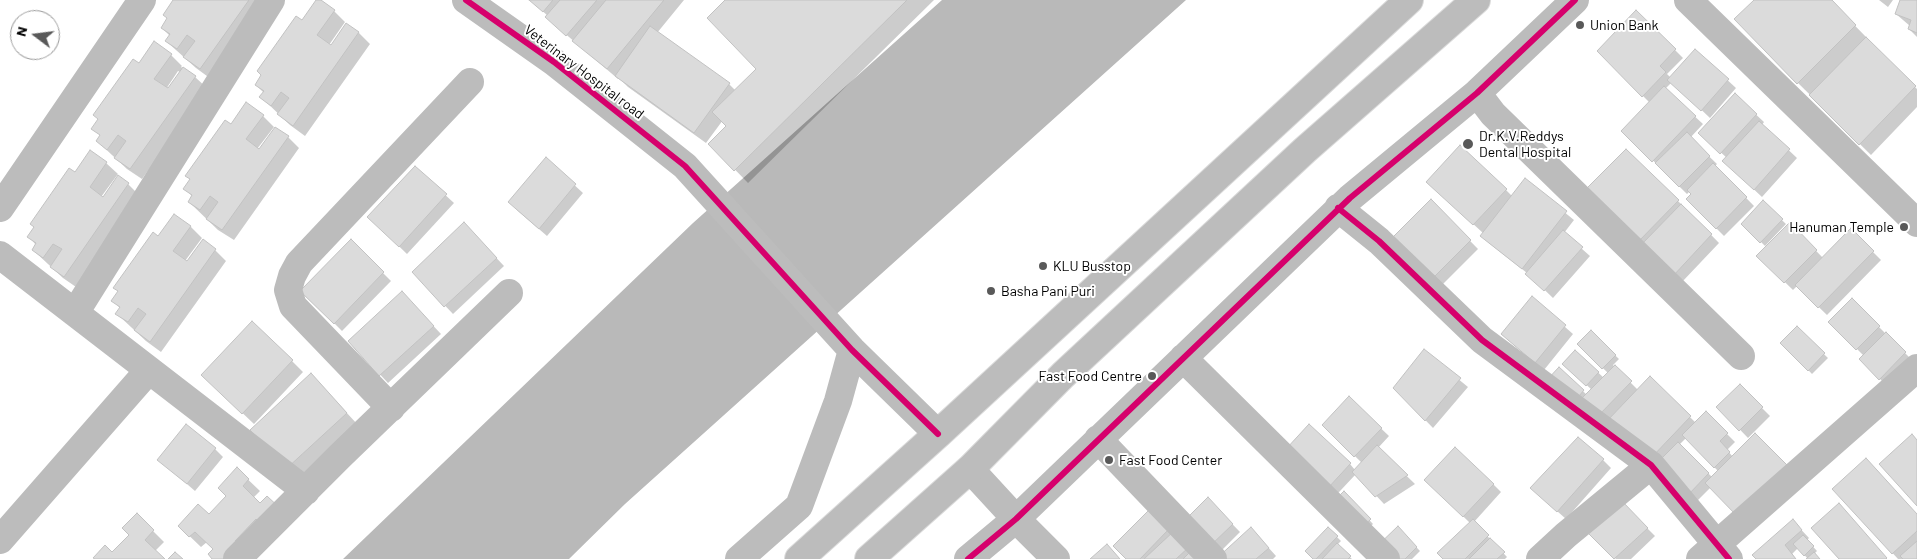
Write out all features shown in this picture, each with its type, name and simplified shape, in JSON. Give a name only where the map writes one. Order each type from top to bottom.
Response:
[{"type":"main road","points":[[0,208],[142,0]]},
{"type":"main road","points":[[75,313],[271,0]]},
{"type":"main road","name":"Veterinary Hospital road","points":[[466,0],[554,62],[685,166],[852,350],[938,434]]},
{"type":"main road","points":[[799,559],[938,434],[1409,0]]},
{"type":"main road","points":[[869,559],[970,469],[1063,376],[1305,150],[1476,0]]},
{"type":"main road","points":[[968,559],[1016,519],[1338,208],[1477,93],[1574,0]]},
{"type":"main road","points":[[1688,0],[1917,223]]},
{"type":"main road","points":[[391,408],[293,306],[288,290],[292,276],[299,263],[470,82]]},
{"type":"main road","points":[[1477,93],[1493,114],[1742,356]]},
{"type":"main road","points":[[1338,208],[1379,241],[1482,340],[1651,465],[1715,554],[1917,368]]},
{"type":"main road","points":[[0,255],[306,491]]},
{"type":"main road","points":[[237,559],[509,293]]},
{"type":"main road","points":[[739,559],[799,506],[838,401],[852,350]]},
{"type":"main road","points":[[1184,358],[1386,559]]},
{"type":"main road","points":[[0,540],[149,370]]},
{"type":"main road","points":[[1098,439],[1212,559]]},
{"type":"main road","points":[[1540,559],[1566,535],[1651,465]]},
{"type":"main road","points":[[970,469],[1054,558]]},
{"type":"shaded area","points":[[942,0],[1186,0],[625,504],[569,559],[343,559],[693,223]]},
{"type":"building","points":[[173,0],[249,0],[200,69],[183,57],[195,41],[187,35],[177,49],[165,41],[170,34],[161,28],[167,18],[163,15]]},
{"type":"building","points":[[316,0],[321,0],[335,10],[317,35],[331,45],[346,23],[359,32],[293,126],[277,114],[289,98],[281,92],[271,106],[259,97],[264,91],[255,85],[261,75],[257,71],[296,16],[302,20]]},
{"type":"building","points":[[529,0],[553,0],[543,12]]},
{"type":"building","points":[[560,0],[597,0],[566,36],[545,17]]},
{"type":"building","points":[[606,0],[664,0],[607,69],[572,41]]},
{"type":"building","points":[[725,0],[907,0],[734,171],[708,144],[726,126],[712,112],[756,69],[707,18]]},
{"type":"building","points":[[1754,0],[1832,0],[1856,25],[1797,84],[1734,19]]},
{"type":"building","points":[[1900,0],[1917,0],[1917,33],[1908,29],[1911,20],[1895,14]]},
{"type":"building","points":[[1636,10],[1676,49],[1660,66],[1666,72],[1642,97],[1597,51]]},
{"type":"building","points":[[650,26],[730,83],[694,133],[615,76]]},
{"type":"building","points":[[1866,37],[1916,86],[1859,145],[1809,95]]},
{"type":"building","points":[[154,41],[172,54],[154,79],[168,88],[183,67],[196,76],[130,169],[114,158],[126,141],[118,135],[107,150],[96,141],[100,135],[91,129],[98,119],[93,115],[133,59],[139,63]]},
{"type":"building","points":[[1695,49],[1729,79],[1701,111],[1667,80]]},
{"type":"building","points":[[1664,86],[1696,116],[1652,162],[1621,131]]},
{"type":"building","points":[[1735,93],[1757,114],[1720,154],[1698,133]]},
{"type":"building","points":[[246,102],[264,115],[246,139],[259,149],[275,127],[289,136],[222,230],[206,219],[218,202],[210,196],[200,210],[188,202],[192,195],[183,189],[190,179],[185,176],[225,120],[231,124]]},
{"type":"building","points":[[1759,121],[1790,149],[1754,190],[1722,161]]},
{"type":"building","points":[[1687,132],[1710,156],[1679,187],[1655,163]]},
{"type":"building","points":[[1460,145],[1507,189],[1473,225],[1426,182]]},
{"type":"building","points":[[1626,149],[1679,200],[1636,244],[1583,192]]},
{"type":"building","points":[[90,150],[107,162],[90,187],[103,197],[118,175],[129,183],[64,277],[50,267],[62,249],[53,244],[43,258],[32,250],[36,243],[27,237],[34,227],[30,224],[69,168],[75,172]]},
{"type":"building","points":[[546,157],[576,184],[539,229],[508,202]]},
{"type":"building","points":[[1713,163],[1747,197],[1716,229],[1686,199],[1691,194],[1687,190]]},
{"type":"building","points":[[415,166],[447,194],[399,247],[367,217]]},
{"type":"building","points":[[1525,178],[1567,211],[1522,269],[1480,236]]},
{"type":"building","points":[[1431,199],[1471,240],[1430,281],[1390,240]]},
{"type":"building","points":[[1763,200],[1783,219],[1760,243],[1741,224]]},
{"type":"building","points":[[1681,204],[1712,234],[1673,276],[1641,245]]},
{"type":"building","points":[[174,214],[191,226],[173,251],[187,261],[203,239],[216,249],[150,342],[134,330],[146,314],[138,308],[128,322],[115,314],[120,307],[111,301],[118,291],[113,288],[153,232],[158,236]]},
{"type":"building","points":[[464,222],[497,258],[444,307],[412,272]]},
{"type":"building","points":[[1790,222],[1817,250],[1784,283],[1756,256]]},
{"type":"building","points":[[1851,228],[1874,251],[1818,308],[1795,285]]},
{"type":"building","points":[[1563,230],[1583,247],[1544,291],[1525,274]]},
{"type":"building","points":[[351,239],[384,272],[334,324],[300,291]]},
{"type":"building","points":[[402,291],[434,326],[379,376],[348,341]]},
{"type":"building","points":[[1532,296],[1566,325],[1535,363],[1501,334]]},
{"type":"building","points":[[1852,298],[1880,326],[1856,350],[1828,322]]},
{"type":"building","points":[[252,321],[293,360],[242,414],[201,375]]},
{"type":"building","points":[[1797,326],[1825,353],[1808,371],[1780,343]]},
{"type":"building","points":[[1591,330],[1616,355],[1602,369],[1577,344]]},
{"type":"building","points":[[1886,332],[1906,352],[1879,380],[1859,359]]},
{"type":"building","points":[[1424,349],[1461,378],[1425,421],[1393,388]]},
{"type":"building","points":[[1575,350],[1599,372],[1586,386],[1562,364]]},
{"type":"building","points":[[1615,365],[1632,381],[1598,416],[1581,399]]},
{"type":"building","points":[[1559,367],[1584,390],[1574,402],[1546,381]]},
{"type":"building","points":[[311,373],[347,413],[286,469],[250,430]]},
{"type":"building","points":[[1650,376],[1691,416],[1651,458],[1606,422]]},
{"type":"building","points":[[1740,384],[1763,407],[1739,431],[1716,407]]},
{"type":"building","points":[[1349,396],[1382,428],[1354,457],[1322,425]]},
{"type":"building","points":[[1706,411],[1728,433],[1720,441],[1730,452],[1714,468],[1682,435]]},
{"type":"building","points":[[186,424],[216,448],[187,484],[157,460]]},
{"type":"building","points":[[1309,424],[1351,463],[1317,500],[1275,461]]},
{"type":"building","points":[[1755,433],[1791,469],[1737,516],[1705,483]]},
{"type":"building","points":[[1912,434],[1917,440],[1917,506],[1879,464]]},
{"type":"building","points":[[1578,437],[1604,459],[1557,512],[1530,488]]},
{"type":"building","points":[[1678,442],[1709,473],[1688,495],[1656,464]]},
{"type":"building","points":[[1377,445],[1408,475],[1375,497],[1352,472]]},
{"type":"building","points":[[1455,447],[1494,484],[1463,517],[1424,480]]},
{"type":"building","points":[[1866,458],[1917,514],[1917,531],[1892,554],[1832,489]]},
{"type":"building","points":[[237,467],[249,479],[243,486],[260,503],[267,496],[282,510],[265,528],[256,519],[235,541],[244,550],[235,559],[212,559],[208,554],[213,549],[195,532],[189,537],[178,526],[198,504],[209,514],[226,496],[218,488]]},
{"type":"building","points":[[1344,491],[1371,519],[1354,535],[1328,507]]},
{"type":"building","points":[[1208,497],[1233,524],[1210,546],[1185,520]]},
{"type":"building","points":[[1621,500],[1648,528],[1614,559],[1588,533]]},
{"type":"building","points":[[1839,503],[1886,559],[1839,559],[1811,528]]},
{"type":"building","points":[[1151,508],[1170,528],[1140,559],[1126,559],[1113,546]]},
{"type":"building","points":[[137,513],[154,530],[145,540],[165,559],[93,558],[105,545],[112,552],[129,535],[122,528]]},
{"type":"building","points":[[1473,519],[1489,535],[1465,559],[1443,559],[1437,553]]},
{"type":"building","points":[[1793,519],[1802,530],[1785,545],[1796,559],[1756,559],[1752,555]]},
{"type":"building","points":[[1398,526],[1417,547],[1405,559],[1380,559],[1372,551]]},
{"type":"building","points":[[1251,527],[1269,548],[1256,559],[1216,559]]},
{"type":"building","points":[[1328,527],[1338,536],[1316,559],[1313,559],[1305,551]]},
{"type":"building","points":[[1174,531],[1189,547],[1176,559],[1144,559]]},
{"type":"building","points":[[1803,535],[1814,546],[1804,556],[1793,544]]},
{"type":"building","points":[[1490,538],[1505,552],[1497,559],[1469,559]]},
{"type":"building","points":[[1917,541],[1917,559],[1903,559],[1900,556]]},
{"type":"building","points":[[1337,543],[1351,556],[1348,559],[1322,559]]},
{"type":"building","points":[[1107,544],[1120,559],[1090,559]]},
{"type":"building","points":[[1193,549],[1202,559],[1183,559]]},
{"type":"building","points":[[175,552],[183,559],[168,559]]},
{"type":"building","points":[[1814,552],[1820,559],[1806,559]]},
{"type":"cycle path","points":[[466,0],[554,62],[685,166],[852,350],[938,434]]},
{"type":"cycle path","points":[[968,559],[1016,519],[1350,198],[1477,93],[1575,0]]},
{"type":"cycle path","points":[[1338,208],[1379,241],[1482,340],[1651,465],[1729,559]]},
{"type":"place","name":"Union Bank","points":[[1580,25]]},
{"type":"place","name":"Dr.K.V.Reddys Dental Hospital","points":[[1468,144]]},
{"type":"place","name":"Hanuman Temple","points":[[1904,227]]},
{"type":"place","name":"KLU Busstop","points":[[1043,266]]},
{"type":"place","name":"Basha Pani Puri","points":[[991,291]]},
{"type":"place","name":"Fast Food Centre","points":[[1152,376]]},
{"type":"place","name":"Fast Food Center","points":[[1109,460]]}]
